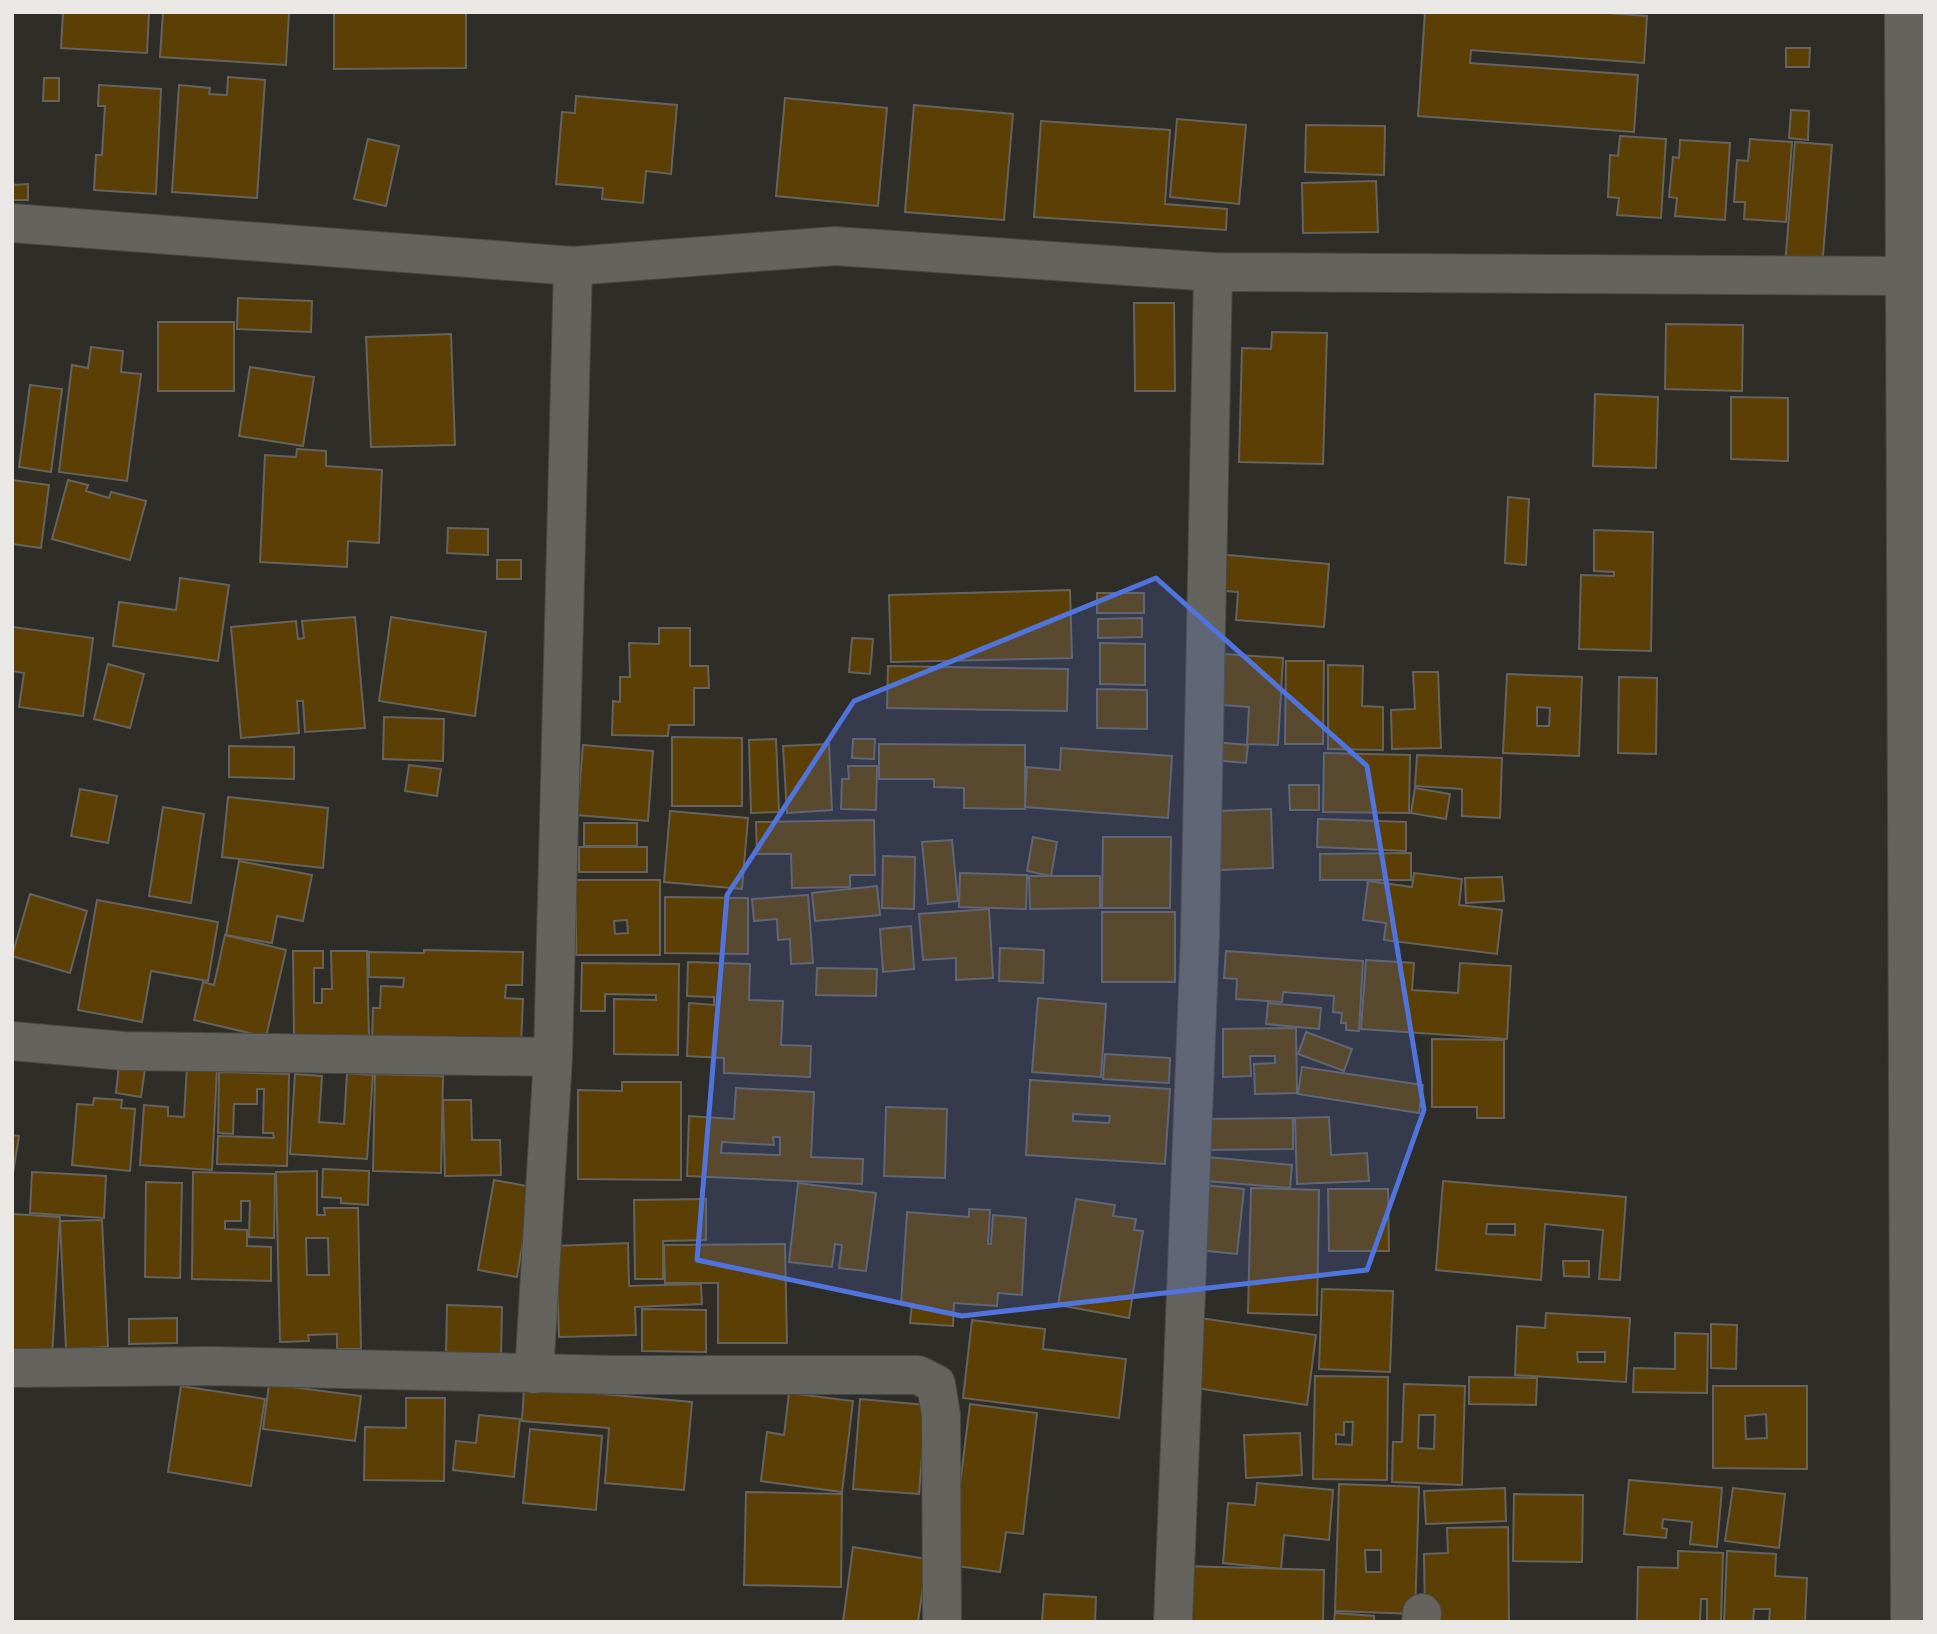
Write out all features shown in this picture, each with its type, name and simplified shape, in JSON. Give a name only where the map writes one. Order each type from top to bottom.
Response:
[{"type":"street","points":[[1904,12],[1910,1622]]},
{"type":"street","points":[[12,223],[573,266],[835,246],[1213,272],[1905,276]]},
{"type":"street","points":[[534,1374],[553,1057],[573,266]]},
{"type":"street","points":[[1172,1622],[1200,936],[1213,272]]},
{"type":"street","points":[[12,1041],[124,1051],[553,1057]]},
{"type":"street","points":[[12,1368],[212,1366],[534,1374],[918,1375],[936,1384],[941,1415],[942,1622]]},
{"type":"highlighted area","points":[[1156,578],[1367,766],[1424,1110],[1367,1270],[962,1316],[697,1260],[727,895],[854,701]]},
{"type":"building","points":[[63,12],[149,12],[147,53],[61,48]]},
{"type":"building","points":[[163,12],[289,12],[286,65],[160,57]]},
{"type":"building","points":[[334,12],[466,12],[466,68],[334,69]]},
{"type":"building","points":[[1425,12],[1594,12],[1647,16],[1644,63],[1471,50],[1470,63],[1638,75],[1634,132],[1418,116]]},
{"type":"building","points":[[1786,48],[1810,48],[1809,67],[1786,67]]},
{"type":"building","points":[[228,77],[265,80],[257,198],[172,192],[179,85],[210,88],[209,94],[227,95]]},
{"type":"building","points":[[44,78],[59,78],[59,101],[43,101]]},
{"type":"building","points":[[99,85],[161,89],[156,194],[94,190],[96,155],[102,155],[105,106],[98,106]]},
{"type":"building","points":[[576,96],[677,105],[671,174],[646,171],[643,203],[602,199],[603,188],[556,184],[562,112],[575,113]]},
{"type":"building","points":[[785,98],[887,108],[878,206],[776,196]]},
{"type":"building","points":[[914,105],[1013,114],[1004,220],[905,212]]},
{"type":"building","points":[[1791,110],[1809,111],[1808,140],[1789,138]]},
{"type":"building","points":[[1177,119],[1246,125],[1239,204],[1170,197]]},
{"type":"building","points":[[1041,121],[1170,130],[1165,204],[1227,209],[1226,230],[1034,217]]},
{"type":"building","points":[[1306,125],[1385,126],[1384,175],[1305,172]]},
{"type":"building","points":[[1620,136],[1666,139],[1661,218],[1617,215],[1619,198],[1608,197],[1610,155],[1618,156]]},
{"type":"building","points":[[368,139],[399,146],[386,206],[354,199]]},
{"type":"building","points":[[1750,139],[1792,142],[1786,222],[1744,219],[1745,202],[1734,202],[1737,160],[1748,161]]},
{"type":"building","points":[[1680,140],[1730,143],[1725,220],[1675,216],[1677,198],[1669,197],[1673,157],[1679,158]]},
{"type":"building","points":[[1795,142],[1832,145],[1822,268],[1785,265]]},
{"type":"building","points":[[1376,181],[1378,232],[1303,233],[1302,183]]},
{"type":"building","points":[[28,184],[28,200],[12,200],[12,185]]},
{"type":"building","points":[[238,298],[312,301],[311,332],[237,329]]},
{"type":"building","points":[[1134,303],[1174,303],[1175,391],[1135,391]]},
{"type":"building","points":[[158,322],[234,322],[234,391],[158,391]]},
{"type":"building","points":[[1666,324],[1743,325],[1742,391],[1665,389]]},
{"type":"building","points":[[1272,332],[1327,333],[1323,464],[1239,462],[1242,348],[1271,349]]},
{"type":"building","points":[[451,334],[455,445],[371,447],[366,337]]},
{"type":"building","points":[[91,347],[123,351],[121,372],[141,374],[127,481],[59,472],[72,365],[88,368]]},
{"type":"building","points":[[250,367],[314,377],[303,446],[239,436]]},
{"type":"building","points":[[30,385],[62,389],[51,472],[19,467]]},
{"type":"building","points":[[1595,394],[1658,397],[1656,468],[1593,466]]},
{"type":"building","points":[[1731,397],[1788,398],[1788,461],[1731,459]]},
{"type":"building","points":[[297,449],[326,451],[326,466],[382,470],[379,543],[348,541],[347,567],[260,562],[265,455],[296,457]]},
{"type":"building","points":[[12,480],[49,485],[41,548],[12,544]]},
{"type":"building","points":[[68,480],[88,485],[86,491],[109,498],[111,492],[146,501],[130,560],[52,539]]},
{"type":"building","points":[[1508,497],[1529,499],[1526,565],[1505,563]]},
{"type":"building","points":[[448,528],[488,529],[488,555],[447,553]]},
{"type":"building","points":[[1594,530],[1653,532],[1651,651],[1579,649],[1581,575],[1614,576],[1614,572],[1594,571]]},
{"type":"building","points":[[1217,554],[1329,564],[1324,627],[1236,620],[1238,592],[1215,590]]},
{"type":"building","points":[[497,560],[521,560],[521,579],[497,579]]},
{"type":"building","points":[[180,578],[229,585],[218,661],[113,646],[119,602],[176,610]]},
{"type":"building","points":[[1070,590],[1072,658],[891,662],[889,595]]},
{"type":"building","points":[[1097,593],[1144,593],[1144,613],[1097,613]]},
{"type":"building","points":[[355,617],[365,728],[305,732],[303,701],[297,701],[299,733],[241,738],[231,627],[296,621],[298,639],[304,638],[302,621]]},
{"type":"building","points":[[391,617],[486,632],[475,716],[379,701]]},
{"type":"building","points":[[1142,618],[1142,637],[1098,638],[1098,619]]},
{"type":"building","points":[[13,627],[93,638],[83,716],[19,707],[24,673],[12,671]]},
{"type":"building","points":[[659,628],[690,628],[690,666],[708,666],[709,688],[694,688],[694,725],[669,725],[668,736],[612,735],[613,701],[620,702],[620,677],[630,677],[629,643],[659,644]]},
{"type":"building","points":[[852,638],[873,639],[870,674],[849,672]]},
{"type":"building","points":[[1100,643],[1145,644],[1145,685],[1100,684]]},
{"type":"building","points":[[1224,654],[1283,658],[1278,745],[1247,744],[1249,707],[1222,705]]},
{"type":"building","points":[[1286,661],[1324,661],[1323,744],[1285,744]]},
{"type":"building","points":[[108,664],[144,674],[130,728],[94,719]]},
{"type":"building","points":[[1328,665],[1363,666],[1362,706],[1383,707],[1383,750],[1328,749]]},
{"type":"building","points":[[888,666],[1068,669],[1067,711],[887,708]]},
{"type":"building","points":[[1413,672],[1438,672],[1441,748],[1392,749],[1391,710],[1415,709]]},
{"type":"building","points":[[1507,674],[1582,677],[1579,756],[1503,753]],"holes":[[[1537,707],[1550,708],[1549,726],[1537,726]]]},
{"type":"building","points":[[1619,677],[1657,678],[1656,754],[1618,753]]},
{"type":"building","points":[[1097,689],[1147,690],[1147,729],[1097,728]]},
{"type":"building","points":[[384,717],[444,719],[443,761],[383,759]]},
{"type":"building","points":[[672,737],[742,738],[742,806],[672,806]]},
{"type":"building","points":[[776,739],[779,812],[751,813],[749,740]]},
{"type":"building","points":[[853,739],[875,739],[874,759],[852,758]]},
{"type":"building","points":[[1213,742],[1248,745],[1246,763],[1212,760]]},
{"type":"building","points":[[829,744],[832,810],[787,813],[783,746]]},
{"type":"building","points":[[879,744],[1025,745],[1025,809],[964,808],[964,788],[934,787],[934,779],[879,779]]},
{"type":"building","points":[[583,745],[653,751],[648,821],[577,815]]},
{"type":"building","points":[[229,746],[294,747],[294,779],[229,777]]},
{"type":"building","points":[[1061,748],[1172,756],[1168,818],[1025,807],[1027,767],[1060,770]]},
{"type":"building","points":[[1324,753],[1410,755],[1409,813],[1323,812]]},
{"type":"building","points":[[1417,755],[1502,758],[1500,818],[1462,816],[1462,789],[1415,786]]},
{"type":"building","points":[[409,765],[441,769],[437,796],[405,791]]},
{"type":"building","points":[[848,766],[877,766],[876,810],[841,809],[842,779],[849,779]]},
{"type":"building","points":[[1289,785],[1319,785],[1319,810],[1290,810]]},
{"type":"building","points":[[1415,788],[1450,794],[1446,819],[1411,813]]},
{"type":"building","points":[[80,789],[117,796],[108,843],[71,836]]},
{"type":"building","points":[[228,797],[328,808],[323,868],[222,857]]},
{"type":"building","points":[[163,807],[204,814],[191,903],[149,896]]},
{"type":"building","points":[[1271,809],[1273,868],[1219,870],[1217,811]]},
{"type":"building","points":[[670,811],[748,818],[742,889],[664,882]]},
{"type":"building","points":[[1318,819],[1406,822],[1406,851],[1317,847]]},
{"type":"building","points":[[874,820],[875,875],[850,875],[850,887],[792,888],[791,854],[757,854],[756,822]]},
{"type":"building","points":[[584,823],[637,823],[637,846],[584,846]]},
{"type":"building","points":[[1033,837],[1057,842],[1051,876],[1027,871]]},
{"type":"building","points":[[1103,837],[1171,837],[1170,908],[1102,908]]},
{"type":"building","points":[[952,840],[958,901],[928,904],[922,842]]},
{"type":"building","points":[[579,847],[647,847],[647,872],[579,872]]},
{"type":"building","points":[[1411,853],[1411,880],[1320,880],[1320,854]]},
{"type":"building","points":[[883,856],[915,857],[914,909],[882,908]]},
{"type":"building","points":[[239,861],[312,875],[303,921],[277,916],[272,943],[226,935]]},
{"type":"building","points":[[960,873],[1027,875],[1026,909],[959,907]]},
{"type":"building","points":[[1414,873],[1462,879],[1459,905],[1502,910],[1497,954],[1384,940],[1386,923],[1363,920],[1368,881],[1412,887]]},
{"type":"building","points":[[1029,876],[1100,876],[1100,908],[1030,909]]},
{"type":"building","points":[[1502,877],[1504,901],[1466,903],[1465,878]]},
{"type":"building","points":[[576,880],[660,880],[660,955],[576,955]],"holes":[[[627,920],[628,933],[615,934],[614,921]]]},
{"type":"building","points":[[877,886],[880,915],[815,921],[812,893]]},
{"type":"building","points":[[30,894],[87,911],[70,973],[12,956]]},
{"type":"building","points":[[808,895],[813,963],[791,964],[790,939],[778,940],[777,919],[754,921],[752,899]]},
{"type":"building","points":[[665,897],[748,898],[748,954],[665,953]]},
{"type":"building","points":[[97,900],[218,922],[208,981],[151,971],[142,1022],[78,1010]]},
{"type":"building","points":[[989,909],[993,978],[956,980],[956,958],[923,960],[919,914]]},
{"type":"building","points":[[1102,912],[1175,912],[1175,982],[1102,982]]},
{"type":"building","points":[[911,926],[914,969],[883,972],[880,929]]},
{"type":"building","points":[[225,935],[286,950],[266,1037],[194,1020],[203,982],[214,985]]},
{"type":"building","points":[[1000,948],[1044,950],[1043,983],[999,981]]},
{"type":"building","points":[[424,950],[523,952],[522,985],[506,985],[505,998],[523,999],[521,1045],[372,1041],[373,1008],[380,1008],[381,986],[403,987],[404,978],[369,977],[369,952],[424,953]]},
{"type":"building","points":[[293,951],[323,951],[323,968],[314,968],[314,1003],[322,1003],[322,989],[332,989],[331,951],[367,951],[369,1037],[294,1038]]},
{"type":"building","points":[[1226,951],[1363,961],[1359,1031],[1346,1030],[1346,1023],[1341,1023],[1342,1013],[1333,1012],[1334,996],[1283,992],[1282,1002],[1236,999],[1237,979],[1224,978]]},
{"type":"building","points":[[1366,960],[1414,963],[1412,990],[1458,993],[1460,963],[1511,966],[1507,1039],[1361,1029]]},
{"type":"building","points":[[688,962],[750,964],[749,1000],[783,1001],[781,1045],[811,1046],[810,1077],[724,1073],[724,1058],[687,1056],[689,1003],[714,1005],[714,997],[687,996]]},
{"type":"building","points":[[582,963],[679,964],[678,1055],[614,1054],[614,999],[656,1000],[656,995],[605,994],[605,1011],[581,1011]]},
{"type":"building","points":[[817,968],[877,969],[876,996],[816,995]]},
{"type":"building","points":[[1038,998],[1106,1004],[1101,1077],[1032,1072]]},
{"type":"building","points":[[1268,1003],[1321,1008],[1319,1029],[1266,1024]]},
{"type":"building","points":[[1296,1028],[1297,1093],[1255,1094],[1254,1064],[1275,1063],[1275,1056],[1250,1056],[1251,1076],[1223,1077],[1223,1029]]},
{"type":"building","points":[[1306,1032],[1352,1049],[1344,1071],[1298,1054]]},
{"type":"building","points":[[1432,1039],[1504,1040],[1504,1118],[1477,1118],[1477,1107],[1432,1107]]},
{"type":"building","points":[[1105,1054],[1170,1058],[1169,1083],[1103,1079]]},
{"type":"building","points":[[119,1064],[145,1068],[141,1097],[116,1093]]},
{"type":"building","points":[[187,1066],[217,1068],[212,1170],[140,1165],[144,1105],[168,1107],[168,1116],[184,1117]]},
{"type":"building","points":[[1302,1067],[1423,1085],[1419,1113],[1298,1094]]},
{"type":"building","points":[[219,1072],[289,1074],[287,1166],[217,1164],[218,1136],[274,1138],[273,1133],[263,1133],[264,1089],[257,1089],[257,1104],[234,1104],[233,1134],[218,1133]]},
{"type":"building","points":[[347,1073],[373,1075],[367,1159],[290,1154],[295,1074],[322,1076],[319,1122],[344,1124]]},
{"type":"building","points":[[375,1074],[443,1076],[441,1173],[373,1171]]},
{"type":"building","points":[[1030,1080],[1170,1089],[1165,1164],[1026,1155]],"holes":[[[1073,1114],[1110,1116],[1109,1123],[1073,1121]]]},
{"type":"building","points":[[622,1082],[681,1082],[681,1180],[578,1179],[578,1090],[622,1091]]},
{"type":"building","points":[[736,1088],[814,1092],[811,1157],[863,1159],[862,1184],[687,1176],[689,1116],[734,1119]],"holes":[[[773,1137],[780,1137],[780,1155],[721,1153],[722,1142],[774,1145]]]},
{"type":"building","points":[[94,1098],[122,1100],[121,1108],[135,1109],[130,1171],[72,1165],[77,1104],[93,1105]]},
{"type":"building","points":[[443,1100],[471,1100],[472,1140],[500,1140],[501,1175],[445,1176]]},
{"type":"building","points":[[886,1107],[947,1109],[945,1178],[884,1176]]},
{"type":"building","points":[[1329,1117],[1331,1155],[1367,1153],[1369,1181],[1297,1184],[1295,1118]]},
{"type":"building","points":[[1293,1118],[1293,1149],[1204,1150],[1204,1119]]},
{"type":"building","points":[[12,1135],[19,1136],[13,1173],[12,1173]]},
{"type":"building","points":[[1208,1157],[1292,1165],[1290,1188],[1207,1181]]},
{"type":"building","points":[[323,1169],[369,1171],[368,1205],[341,1203],[341,1198],[322,1197]]},
{"type":"building","points":[[317,1171],[317,1215],[325,1215],[324,1208],[358,1208],[361,1349],[337,1349],[337,1334],[308,1335],[309,1341],[280,1342],[276,1172]],"holes":[[[306,1238],[328,1238],[329,1275],[307,1275]]]},
{"type":"building","points":[[32,1172],[106,1176],[104,1218],[30,1213]]},
{"type":"building","points":[[193,1172],[275,1174],[274,1238],[249,1237],[250,1201],[241,1201],[241,1221],[225,1221],[225,1229],[247,1230],[247,1246],[271,1247],[271,1281],[192,1279]]},
{"type":"building","points":[[494,1180],[532,1187],[517,1277],[478,1270]]},
{"type":"building","points":[[1443,1181],[1626,1197],[1620,1280],[1599,1279],[1603,1230],[1545,1224],[1541,1280],[1436,1270]],"holes":[[[1487,1224],[1515,1224],[1515,1235],[1486,1234]]]},
{"type":"building","points":[[146,1182],[182,1183],[180,1278],[145,1277]]},
{"type":"building","points":[[798,1183],[876,1193],[866,1271],[839,1268],[842,1245],[835,1244],[832,1267],[789,1262]]},
{"type":"building","points":[[1204,1185],[1244,1189],[1237,1254],[1198,1250]]},
{"type":"building","points":[[1251,1188],[1319,1190],[1317,1315],[1248,1313]]},
{"type":"building","points":[[1328,1189],[1388,1189],[1389,1251],[1329,1251]]},
{"type":"building","points":[[706,1199],[706,1240],[663,1241],[663,1279],[635,1279],[634,1200]]},
{"type":"building","points":[[1076,1199],[1115,1205],[1113,1216],[1136,1219],[1134,1230],[1143,1231],[1129,1318],[1058,1305]]},
{"type":"building","points":[[969,1209],[990,1210],[988,1244],[991,1244],[993,1215],[1026,1218],[1022,1295],[998,1293],[997,1306],[954,1303],[953,1326],[910,1323],[912,1304],[901,1304],[907,1212],[969,1217]]},
{"type":"building","points":[[12,1214],[60,1217],[52,1358],[12,1356]]},
{"type":"building","points":[[102,1220],[108,1347],[66,1349],[60,1221]]},
{"type":"building","points":[[628,1243],[629,1286],[701,1284],[702,1304],[635,1307],[636,1335],[559,1337],[556,1246]]},
{"type":"building","points":[[785,1244],[787,1343],[718,1343],[718,1283],[665,1283],[664,1245]]},
{"type":"building","points":[[1563,1261],[1589,1261],[1589,1277],[1564,1276]]},
{"type":"building","points":[[1322,1289],[1393,1291],[1390,1372],[1319,1369]]},
{"type":"building","points":[[447,1305],[502,1307],[501,1357],[446,1356]]},
{"type":"building","points":[[642,1309],[706,1310],[706,1352],[642,1351]]},
{"type":"building","points":[[1546,1313],[1630,1318],[1626,1382],[1515,1375],[1517,1326],[1545,1328]],"holes":[[[1577,1352],[1605,1352],[1605,1362],[1578,1362]]]},
{"type":"building","points":[[1193,1317],[1316,1335],[1307,1405],[1183,1386]]},
{"type":"building","points":[[177,1318],[177,1343],[129,1344],[129,1319]]},
{"type":"building","points":[[972,1320],[1045,1329],[1043,1349],[1126,1359],[1119,1418],[963,1398]]},
{"type":"building","points":[[1711,1324],[1737,1325],[1736,1369],[1711,1368]]},
{"type":"building","points":[[1675,1333],[1708,1334],[1707,1393],[1633,1392],[1634,1368],[1675,1369]]},
{"type":"building","points":[[1315,1376],[1388,1377],[1387,1480],[1313,1479]],"holes":[[[1344,1422],[1353,1422],[1352,1445],[1336,1444],[1336,1434],[1344,1435]]]},
{"type":"building","points":[[1469,1377],[1537,1378],[1536,1405],[1469,1404]]},
{"type":"building","points":[[269,1384],[361,1396],[355,1441],[263,1429]]},
{"type":"building","points":[[1404,1384],[1465,1386],[1462,1485],[1392,1482],[1393,1442],[1402,1442]],"holes":[[[1419,1415],[1435,1415],[1434,1449],[1418,1448]]]},
{"type":"building","points":[[181,1386],[265,1399],[251,1486],[168,1472]]},
{"type":"building","points":[[1713,1386],[1807,1386],[1807,1469],[1713,1468]],"holes":[[[1766,1414],[1767,1438],[1746,1439],[1745,1416]]]},
{"type":"building","points":[[524,1387],[692,1402],[684,1490],[605,1483],[609,1428],[522,1421]]},
{"type":"building","points":[[789,1393],[853,1401],[842,1492],[761,1481],[767,1432],[784,1435]]},
{"type":"building","points":[[406,1398],[445,1398],[444,1481],[364,1480],[365,1427],[406,1428]]},
{"type":"building","points":[[860,1399],[926,1405],[919,1494],[853,1489]]},
{"type":"building","points":[[970,1404],[1037,1413],[1023,1534],[1006,1532],[1000,1572],[950,1565]]},
{"type":"building","points":[[479,1415],[520,1419],[514,1477],[453,1470],[456,1441],[476,1443]]},
{"type":"building","points":[[530,1429],[602,1436],[596,1510],[523,1503]]},
{"type":"building","points":[[1300,1433],[1302,1475],[1246,1478],[1244,1435]]},
{"type":"building","points":[[1629,1480],[1722,1488],[1717,1547],[1690,1544],[1692,1522],[1663,1519],[1662,1528],[1667,1529],[1666,1538],[1624,1534]]},
{"type":"building","points":[[1257,1483],[1333,1490],[1329,1540],[1284,1535],[1281,1569],[1223,1563],[1228,1503],[1255,1505]]},
{"type":"building","points":[[1339,1484],[1419,1487],[1415,1614],[1335,1611]],"holes":[[[1365,1550],[1381,1550],[1381,1572],[1366,1572]]]},
{"type":"building","points":[[1505,1488],[1506,1521],[1426,1524],[1424,1491]]},
{"type":"building","points":[[1733,1488],[1785,1494],[1779,1548],[1725,1541]]},
{"type":"building","points":[[746,1492],[842,1494],[841,1587],[744,1585]]},
{"type":"building","points":[[1514,1494],[1583,1495],[1582,1562],[1513,1561]]},
{"type":"building","points":[[1508,1527],[1509,1622],[1425,1621],[1424,1554],[1448,1553],[1447,1528]]},
{"type":"building","points":[[853,1547],[927,1559],[918,1622],[843,1622]]},
{"type":"building","points":[[1678,1551],[1723,1553],[1721,1622],[1707,1622],[1707,1599],[1701,1599],[1700,1622],[1637,1622],[1638,1567],[1678,1568]]},
{"type":"building","points":[[1727,1551],[1776,1554],[1775,1576],[1807,1578],[1805,1622],[1769,1622],[1770,1609],[1754,1609],[1753,1622],[1724,1622]]},
{"type":"building","points":[[1182,1566],[1324,1570],[1323,1622],[1181,1622]]},
{"type":"building","points":[[1044,1594],[1096,1597],[1095,1622],[1042,1622]]},
{"type":"building","points":[[1335,1613],[1374,1616],[1374,1622],[1334,1622]]}]
